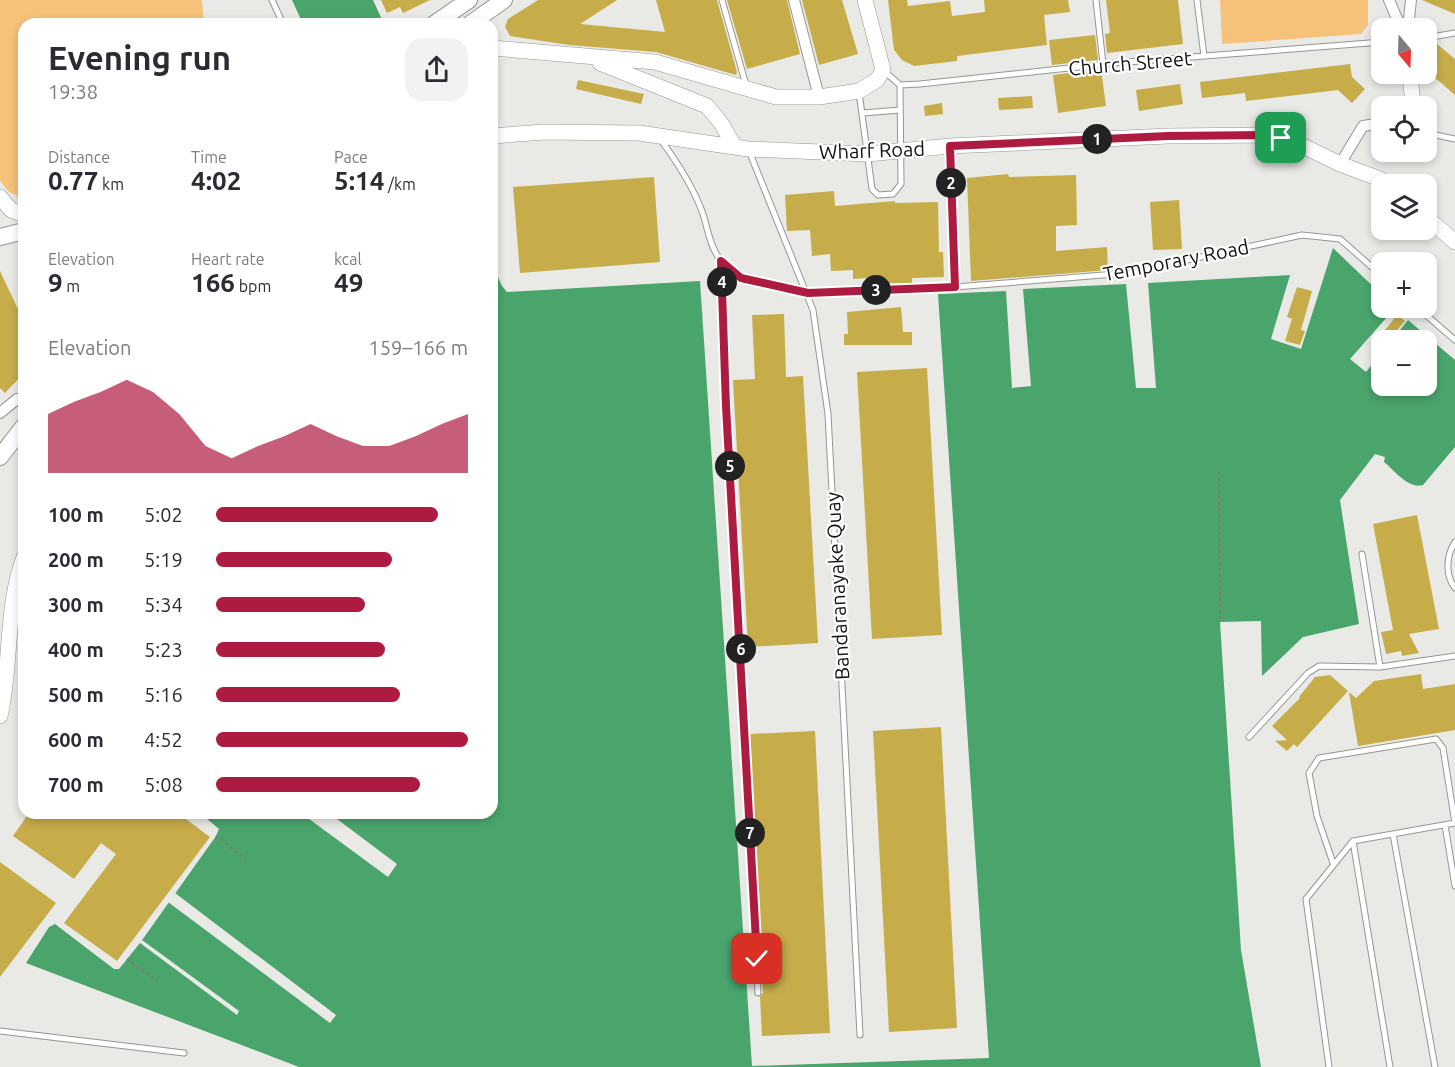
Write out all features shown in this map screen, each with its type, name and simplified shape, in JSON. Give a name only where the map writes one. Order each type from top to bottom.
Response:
[{"type":"main road","points":[[440,18],[450,7],[469,0]]},
{"type":"main road","points":[[474,0],[476,18]]},
{"type":"main road","points":[[480,18],[504,0]]},
{"type":"main road","points":[[498,49],[654,62],[776,97],[819,98],[859,91],[877,80],[883,70],[865,0]]},
{"type":"main road","points":[[585,57],[707,106],[742,148]]},
{"type":"main road","name":"Wharf Road","points":[[498,136],[544,132],[639,133],[742,148],[868,154],[950,146],[1168,136],[1266,135],[1299,144],[1340,164],[1371,176]]},
{"type":"main road","points":[[0,197],[11,210],[18,213]]},
{"type":"main road","points":[[1437,226],[1455,242]]},
{"type":"main road","points":[[0,237],[18,232]]},
{"type":"main road","points":[[0,457],[18,434]]},
{"type":"main road","points":[[0,716],[7,681],[12,600],[18,578]]},
{"type":"street","points":[[794,0],[819,98]]},
{"type":"street","points":[[1389,0],[1397,18]]},
{"type":"street","points":[[1409,18],[1411,0]]},
{"type":"street","points":[[1340,164],[1363,126],[1371,125]]},
{"type":"street","points":[[0,413],[18,399]]},
{"type":"lane","points":[[272,0],[280,18]]},
{"type":"lane","points":[[722,0],[747,88]]},
{"type":"lane","points":[[1096,0],[1103,64]]},
{"type":"lane","points":[[1197,0],[1204,56]]},
{"type":"lane","points":[[1437,36],[1455,33]]},
{"type":"lane","name":"Church Street","points":[[900,85],[1103,64],[1371,43]]},
{"type":"lane","points":[[859,91],[872,189],[879,195],[893,194],[901,184],[900,85],[883,70]]},
{"type":"lane","points":[[863,113],[900,110]]},
{"type":"lane","points":[[1437,135],[1455,139]]},
{"type":"lane","points":[[657,136],[685,173],[702,214],[710,241],[721,261],[758,993]]},
{"type":"lane","points":[[950,146],[955,287]]},
{"type":"lane","name":"Bandaranayake Quay","points":[[742,148],[808,293],[813,310],[828,414],[860,1035]]},
{"type":"lane","name":"Temporary Road","points":[[721,261],[741,278],[808,293],[955,287],[1128,273],[1302,235],[1340,239],[1371,266]]},
{"type":"lane","points":[[1430,318],[1455,340]]},
{"type":"lane","points":[[1455,542],[1448,560],[1450,581],[1455,588]]},
{"type":"lane","points":[[1362,555],[1380,667]]},
{"type":"lane","points":[[1249,737],[1308,673],[1319,666],[1380,667],[1455,656]]},
{"type":"lane","points":[[1329,1067],[1306,899],[1353,841],[1455,823],[1443,748],[1436,739],[1319,758],[1310,773],[1317,816],[1333,864]]},
{"type":"lane","points":[[1445,825],[1455,886]]},
{"type":"lane","points":[[1393,834],[1435,1067]]},
{"type":"lane","points":[[1353,841],[1390,1067]]},
{"type":"lane","points":[[0,1031],[184,1053]]},
{"type":"path","points":[[1219,472],[1220,622]]},
{"type":"path","points":[[216,836],[247,860]]},
{"type":"path","points":[[127,958],[157,981]]},
{"type":"shaded area","points":[[0,0],[202,0],[204,18],[18,18],[18,196],[9,192],[0,181]]},
{"type":"shaded area","points":[[292,0],[373,0],[381,18],[300,18]]},
{"type":"shaded area","points":[[1220,0],[1368,0],[1368,25],[1361,34],[1222,44]]},
{"type":"shaded area","points":[[1333,248],[1371,284],[1371,318],[1386,318],[1376,330],[1371,330],[1371,335],[1350,359],[1366,372],[1371,366],[1371,396],[1437,396],[1437,345],[1455,360],[1455,447],[1423,485],[1417,486],[1397,474],[1384,462],[1385,457],[1375,454],[1340,500],[1359,624],[1303,637],[1262,676],[1261,621],[1220,622],[1241,950],[1261,1067],[299,1067],[26,963],[49,927],[55,924],[114,969],[119,969],[216,836],[219,829],[207,819],[309,819],[388,877],[397,864],[337,819],[498,819],[498,277],[507,292],[700,281],[752,1066],[989,1058],[938,294],[1006,291],[1012,388],[1031,386],[1023,289],[1126,284],[1136,388],[1156,388],[1148,283],[1290,275],[1271,339],[1301,349]]},
{"type":"shaded area","points":[[1408,320],[1420,330],[1400,330]]},
{"type":"pier","points":[[175,893],[336,1015],[330,1023],[168,902]]},
{"type":"pier","points":[[142,940],[239,1011],[237,1015],[140,943]]},
{"type":"building","points":[[381,0],[430,0],[403,13],[400,7],[387,13]]},
{"type":"building","points":[[538,0],[617,0],[580,24],[665,32],[656,0],[717,0],[736,75],[656,52],[569,45],[510,36],[505,27],[508,19]]},
{"type":"building","points":[[727,0],[787,0],[800,54],[747,69]]},
{"type":"building","points":[[802,0],[842,0],[858,54],[819,65]]},
{"type":"building","points":[[888,0],[907,0],[908,6],[950,1],[952,16],[985,12],[984,0],[1068,0],[1070,12],[1044,15],[1047,45],[957,56],[957,61],[914,66],[902,60],[894,50]]},
{"type":"building","points":[[1106,0],[1178,0],[1183,44],[1107,53],[1105,34],[1110,33]]},
{"type":"building","points":[[1422,0],[1455,0],[1455,14]]},
{"type":"building","points":[[1095,35],[1098,60],[1052,65],[1049,40]]},
{"type":"building","points":[[1437,44],[1455,59],[1455,95],[1437,79]]},
{"type":"building","points":[[1350,64],[1352,77],[1365,89],[1352,103],[1338,90],[1246,101],[1245,93],[1202,98],[1200,82]]},
{"type":"building","points":[[1101,69],[1106,106],[1058,113],[1053,75]]},
{"type":"building","points":[[578,80],[644,94],[641,104],[576,89]]},
{"type":"building","points":[[1180,84],[1183,104],[1139,111],[1136,90]]},
{"type":"building","points":[[1032,96],[1033,108],[999,110],[998,98]]},
{"type":"building","points":[[942,103],[943,114],[925,116],[924,106]]},
{"type":"building","points":[[1008,174],[1009,177],[1076,175],[1077,225],[1056,226],[1056,251],[1107,247],[1108,270],[971,281],[967,178]]},
{"type":"building","points":[[654,177],[660,262],[520,273],[513,187]]},
{"type":"building","points":[[834,191],[835,206],[895,201],[895,203],[938,202],[939,252],[943,252],[944,277],[912,278],[912,283],[867,284],[867,278],[853,279],[853,270],[831,271],[830,254],[812,256],[810,230],[787,231],[785,195]]},
{"type":"building","points":[[1179,200],[1182,249],[1153,250],[1150,202]]},
{"type":"building","points":[[0,271],[18,309],[18,379],[5,393],[0,388]]},
{"type":"building","points":[[1297,287],[1312,291],[1301,330],[1305,331],[1300,345],[1285,341],[1292,319],[1287,317]]},
{"type":"building","points":[[901,307],[903,332],[912,332],[912,345],[844,345],[844,334],[848,334],[847,312]]},
{"type":"building","points":[[784,314],[786,377],[803,376],[818,643],[748,647],[733,380],[755,379],[752,315]]},
{"type":"building","points":[[1395,318],[1405,321],[1397,330],[1385,330]]},
{"type":"building","points":[[927,368],[942,635],[872,639],[857,372]]},
{"type":"building","points":[[1417,515],[1439,629],[1409,634],[1419,653],[1402,656],[1401,651],[1386,654],[1381,632],[1393,630],[1373,524]]},
{"type":"building","points":[[1421,674],[1423,689],[1455,684],[1455,730],[1358,746],[1349,692],[1356,698],[1374,681]]},
{"type":"building","points":[[1330,675],[1348,691],[1297,747],[1294,744],[1287,751],[1275,741],[1287,740],[1272,726],[1300,698],[1315,677]]},
{"type":"building","points":[[941,727],[957,1028],[889,1032],[873,731]]},
{"type":"building","points":[[815,731],[830,1033],[762,1036],[760,997],[763,993],[750,734]]},
{"type":"building","points":[[25,819],[186,819],[210,837],[117,961],[64,923],[116,854],[101,843],[74,879],[13,836]]},
{"type":"building","points":[[0,862],[56,903],[0,977]]},
{"type":"route","points":[[757,959],[739,597],[726,406],[721,261],[741,278],[808,293],[955,287],[950,146],[1168,136],[1266,135],[1281,138]]}]
